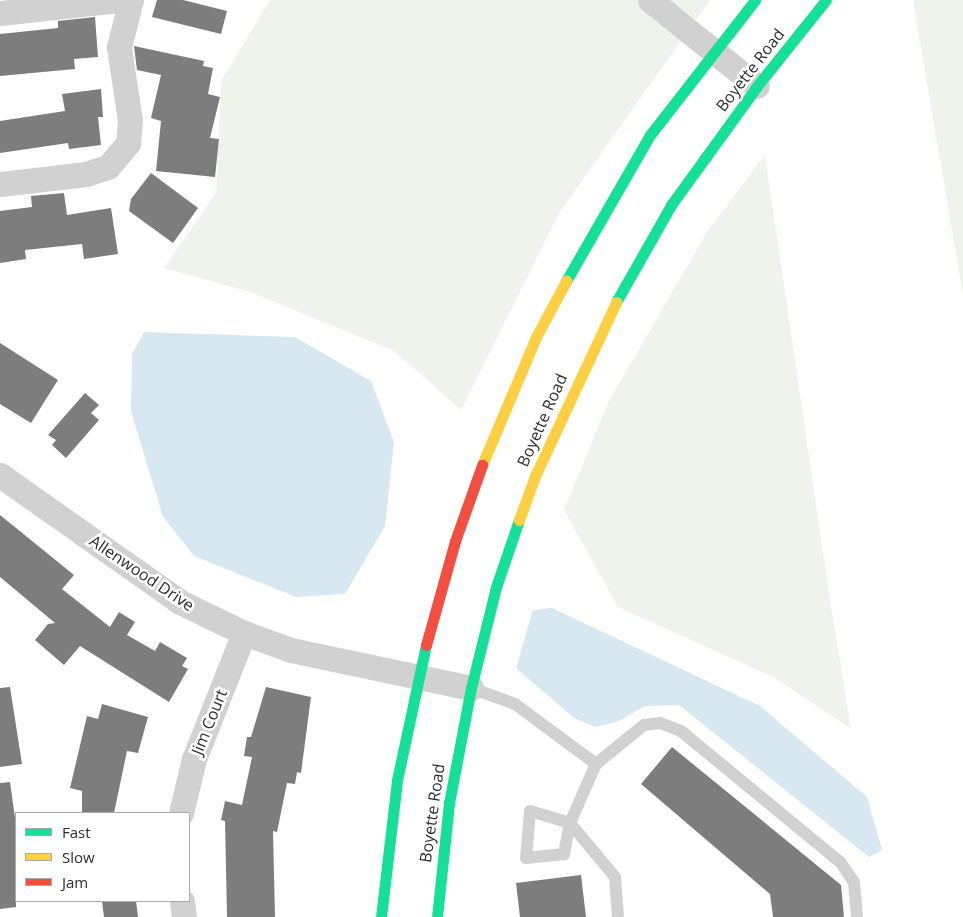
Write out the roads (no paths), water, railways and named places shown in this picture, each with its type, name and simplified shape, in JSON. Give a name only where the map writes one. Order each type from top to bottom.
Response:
[{"type":"main road","points":[[381,917],[397,780],[417,676],[436,600],[475,483],[536,337],[600,216],[650,135],[755,0]]},
{"type":"main road","name":"Boyette Road","points":[[437,917],[449,803],[471,688],[496,587],[535,476],[570,394],[608,316],[671,205],[757,86],[826,0]]},
{"type":"street","points":[[0,13],[120,0]]},
{"type":"street","points":[[0,184],[86,174],[108,167],[128,143],[130,121],[119,47],[131,0]]},
{"type":"street","points":[[650,0],[757,86]]},
{"type":"street","name":"Allenwood Drive","points":[[0,476],[180,602],[244,633],[291,650],[471,688]]},
{"type":"street","name":"Jim Court","points":[[181,812],[194,759],[244,633]]},
{"type":"street","points":[[182,902],[184,917]]},
{"type":"lane","points":[[471,688],[515,704],[596,764]]},
{"type":"lane","points":[[618,917],[615,877],[570,823],[530,811],[526,858],[564,854],[570,823],[596,764],[644,725],[660,722],[675,727],[842,863],[854,882],[857,917]]}]
